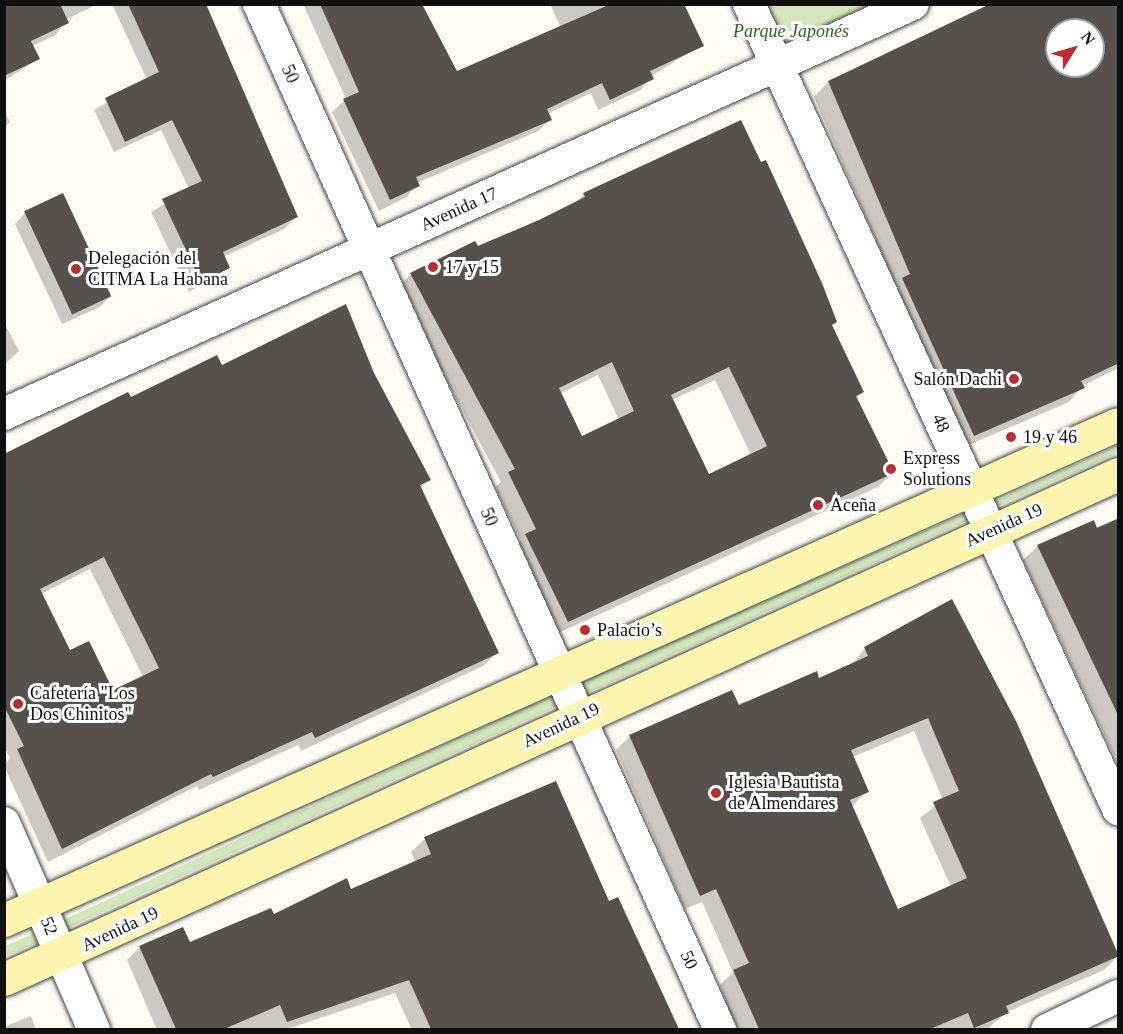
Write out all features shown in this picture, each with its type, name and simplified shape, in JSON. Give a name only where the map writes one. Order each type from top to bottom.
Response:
[{"type":"main road","points":[[4,920],[559,670],[972,490],[1119,423]]},
{"type":"main road","name":"Avenida 19","points":[[4,979],[62,956],[579,716],[1119,474]]},
{"type":"street","name":"50","points":[[259,4],[720,1029]]},
{"type":"street","name":"48","points":[[749,4],[1119,809]]},
{"type":"street","name":"Avenida 17","points":[[4,414],[913,4]]},
{"type":"street","name":"52","points":[[4,823],[94,1029]]},
{"type":"street","points":[[1047,1029],[1119,996]]},
{"type":"green space","name":"Parque Japonés","points":[[749,5],[913,5],[777,66]]},
{"type":"green space","points":[[1118,445],[1118,453],[994,508],[991,503]]},
{"type":"green space","points":[[968,512],[971,519],[583,695],[577,683]]},
{"type":"green space","points":[[555,694],[560,705],[65,929],[61,921]]},
{"type":"green space","points":[[38,932],[42,941],[5,956],[5,946]]},
{"type":"building","points":[[4,4],[60,4],[69,23],[31,41],[40,59],[4,76]]},
{"type":"building","points":[[128,4],[206,4],[298,217],[223,252],[230,268],[201,282],[162,199],[202,181],[172,120],[125,142],[105,98],[159,72]]},
{"type":"building","points":[[320,4],[422,4],[457,71],[611,4],[684,4],[704,46],[650,71],[654,79],[610,100],[602,83],[547,109],[552,120],[416,177],[420,186],[390,200],[343,99],[359,92]]},
{"type":"building","points":[[990,4],[1119,4],[1119,363],[1081,381],[1085,388],[974,436],[902,278],[910,274],[828,81]]},
{"type":"building","points":[[741,120],[761,162],[766,160],[822,283],[837,322],[832,325],[864,392],[856,396],[894,473],[568,622],[525,534],[536,529],[508,472],[515,469],[410,273],[475,241],[478,246],[539,220],[585,197],[583,193]],"holes":[[[612,362],[634,411],[582,436],[559,388]],[[729,367],[767,446],[709,474],[671,395]]]},
{"type":"building","points":[[63,193],[111,296],[72,314],[24,211]]},
{"type":"building","points":[[346,304],[374,373],[431,480],[420,485],[499,653],[315,738],[312,732],[213,777],[211,774],[62,849],[17,749],[24,746],[4,706],[4,454],[128,392],[131,397],[217,355],[222,365]],"holes":[[[104,557],[159,668],[113,690],[89,641],[70,650],[40,589]]]},
{"type":"building","points":[[1119,518],[1119,717],[1037,545],[1094,520],[1097,528]]},
{"type":"building","points":[[952,599],[1016,721],[1119,956],[1006,1006],[1009,1013],[974,1028],[968,1013],[930,1029],[759,1029],[733,970],[749,963],[716,889],[700,896],[629,735],[732,690],[739,705],[817,671],[819,678],[868,656],[864,647]],"holes":[[[928,718],[959,791],[933,802],[967,878],[898,909],[850,800],[869,792],[851,750]]]},
{"type":"building","points":[[556,781],[609,901],[618,897],[679,1029],[431,1029],[409,980],[287,1022],[280,1005],[224,1029],[176,1029],[139,946],[183,927],[190,942],[271,908],[274,914],[347,878],[351,889],[431,854],[424,837]]},
{"type":"place","name":"17 y 15","points":[[433,267]]},
{"type":"place","name":"Delegación del CITMA La Habana","points":[[76,269]]},
{"type":"place","name":"Salón Dachi","points":[[1014,379]]},
{"type":"place","name":"19 y 46","points":[[1011,437]]},
{"type":"place","name":"Express Solutions","points":[[891,469]]},
{"type":"place","name":"Aceña","points":[[818,505]]},
{"type":"place","name":"Palacio’s","points":[[585,630]]},
{"type":"place","name":"Cafetería \"Los Dos Chinitos\"","points":[[18,704]]},
{"type":"place","name":"Iglesia Bautista de Almendares","points":[[716,793]]}]
